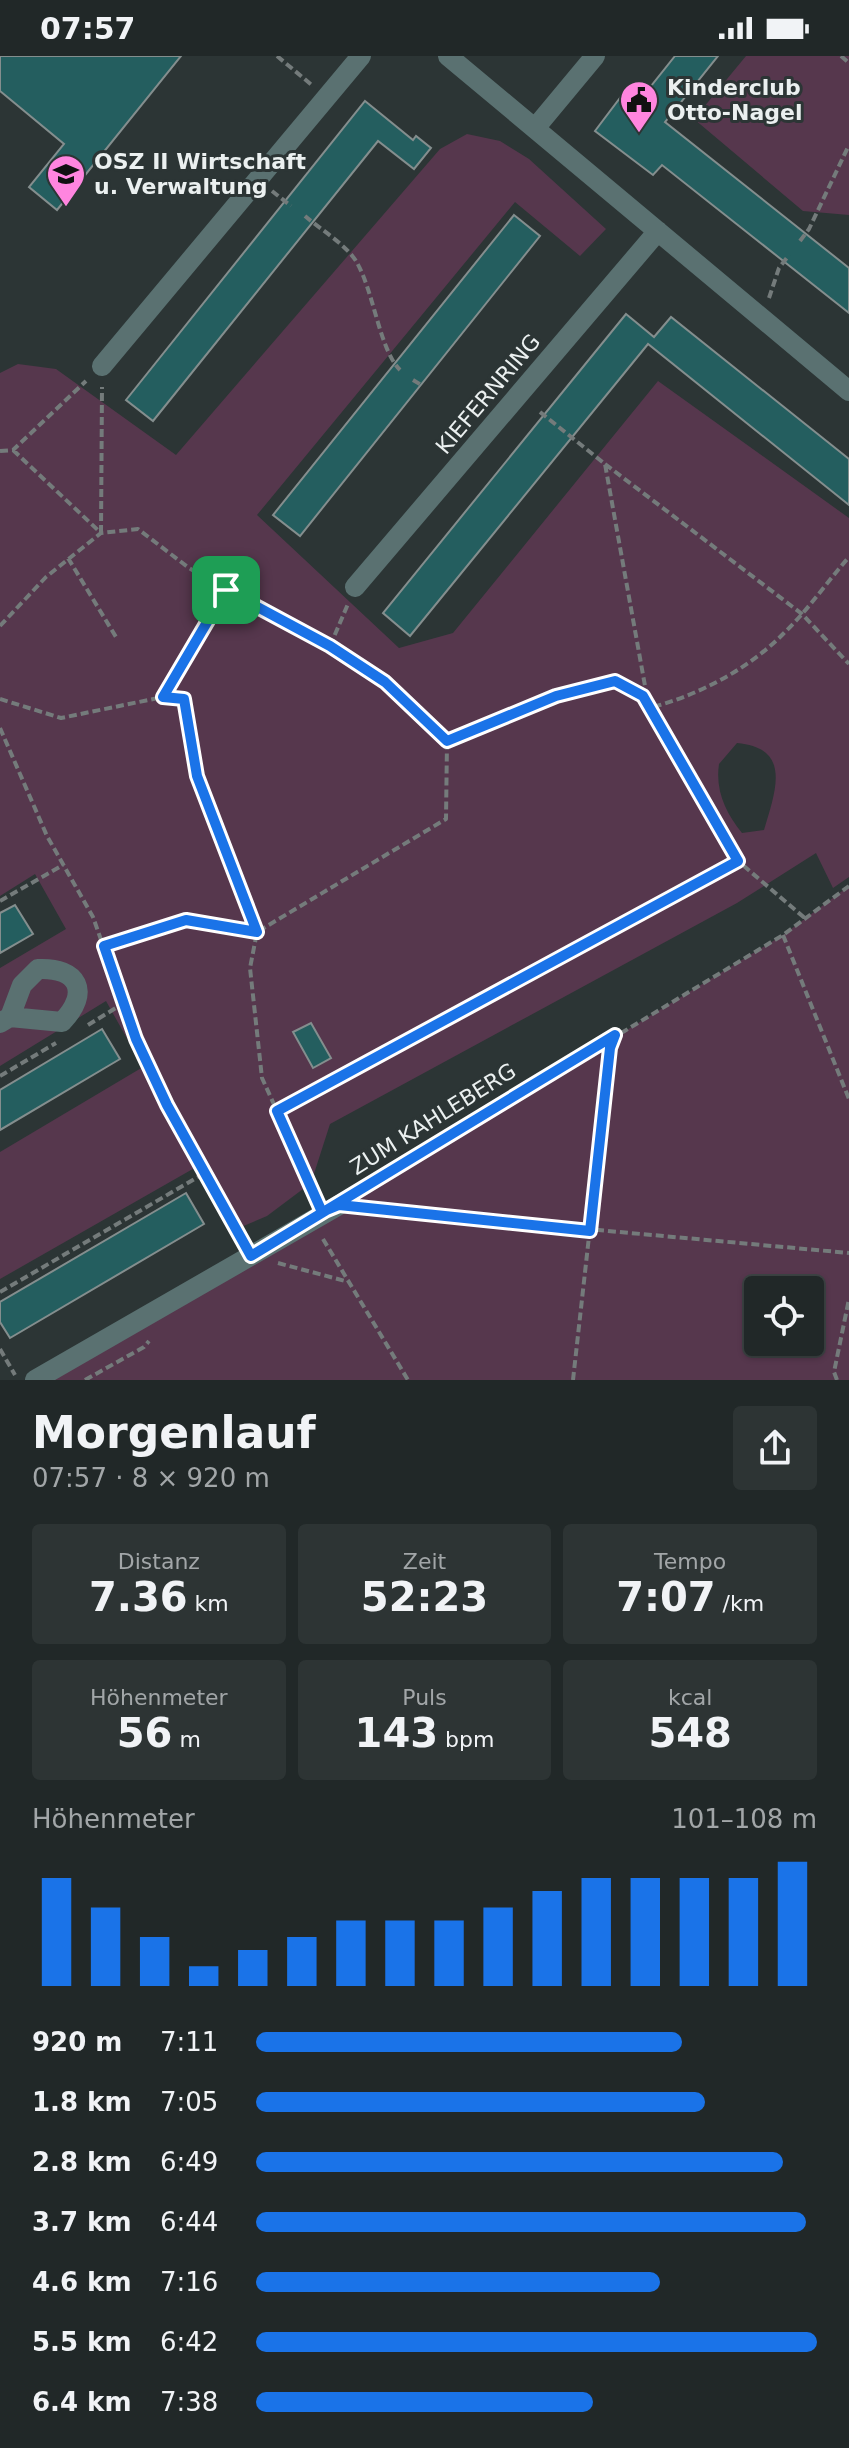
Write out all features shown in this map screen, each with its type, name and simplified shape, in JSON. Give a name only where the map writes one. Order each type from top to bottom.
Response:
[{"type":"street","points":[[102,366],[361,56]]},
{"type":"street","points":[[448,56],[849,391]]},
{"type":"street","points":[[536,127],[595,56]]},
{"type":"street","name":"KIEFERNRING","points":[[355,587],[658,231]]},
{"type":"street","points":[[35,1380],[324,1212]]},
{"type":"path","points":[[277,56],[327,97]]},
{"type":"path","points":[[841,56],[849,63]]},
{"type":"path","points":[[800,241],[809,229],[849,145]]},
{"type":"path","points":[[305,216],[355,258],[374,301],[392,362],[400,370]]},
{"type":"path","points":[[763,319],[779,268],[789,255]]},
{"type":"path","points":[[0,451],[13,450],[102,366]]},
{"type":"path","points":[[101,533],[102,366]]},
{"type":"path","points":[[413,380],[423,386]]},
{"type":"path","points":[[540,412],[802,614],[849,664]]},
{"type":"path","points":[[13,450],[101,533]]},
{"type":"path","points":[[605,464],[649,708]]},
{"type":"path","points":[[0,626],[46,577],[101,533],[138,529],[189,568],[330,646],[385,682],[447,741],[446,819],[257,932],[186,920],[104,946]]},
{"type":"path","points":[[649,708],[683,699],[756,657],[783,636],[849,557]]},
{"type":"path","points":[[68,558],[116,637]]},
{"type":"path","points":[[843,564],[849,570]]},
{"type":"path","points":[[330,646],[355,587]]},
{"type":"path","points":[[163,697],[226,590]]},
{"type":"path","points":[[447,741],[556,696],[615,681],[643,696],[738,861],[807,920]]},
{"type":"path","points":[[0,699],[61,718],[163,697],[184,699],[197,776],[257,932],[250,968],[262,1078],[324,1212],[349,1282],[408,1380]]},
{"type":"path","points":[[0,728],[47,836],[93,917],[136,1039],[251,1256],[349,1282]]},
{"type":"path","points":[[277,1111],[738,861]]},
{"type":"path","points":[[0,901],[63,865]]},
{"type":"path","name":"ZUM KAHLEBERG","points":[[324,1212],[783,935],[849,886]]},
{"type":"path","points":[[783,935],[849,1099]]},
{"type":"path","points":[[573,1380],[610,1048],[615,1035]]},
{"type":"path","points":[[0,1292],[205,1173]]},
{"type":"path","points":[[324,1212],[849,1253]]},
{"type":"path","points":[[837,1380],[834,1372],[849,1299]]},
{"type":"path","points":[[0,1349],[17,1380]]},
{"type":"shaded area","points":[[746,56],[849,56],[849,215],[803,211],[694,119]]},
{"type":"shaded area","points":[[467,134],[500,141],[529,159],[606,229],[580,256],[515,202],[257,515],[399,648],[453,633],[658,381],[849,518],[849,877],[833,888],[816,853],[737,903],[330,1124],[311,1183],[267,1216],[234,1230],[198,1166],[0,1279],[0,1152],[143,1067],[106,1001],[0,1066],[0,968],[66,929],[35,874],[0,896],[0,373],[18,364],[56,369],[176,455],[440,149]],"holes":[[[737,743],[766,753],[773,763],[775,787],[764,830],[742,833],[723,801],[719,764]]]},
{"type":"shaded area","points":[[849,886],[849,1380],[35,1380],[339,1205],[783,935]]},
{"type":"building","points":[[0,56],[181,56],[57,210],[29,187],[64,144],[0,91]]},
{"type":"building","points":[[675,56],[718,56],[665,122],[849,268],[849,313],[662,165],[653,175],[595,131],[626,90],[639,101]]},
{"type":"building","points":[[365,101],[413,140],[416,136],[431,148],[414,169],[378,141],[153,421],[126,400]]},
{"type":"building","points":[[514,215],[540,236],[300,536],[273,515]]},
{"type":"building","points":[[626,314],[654,337],[671,317],[849,459],[849,505],[648,344],[410,636],[383,613]]},
{"type":"building","points":[[15,905],[33,934],[0,953],[0,913]]},
{"type":"building","points":[[311,1023],[331,1058],[313,1068],[293,1032]]},
{"type":"building","points":[[102,1029],[120,1059],[0,1130],[0,1090]]},
{"type":"building","points":[[186,1193],[204,1224],[10,1338],[0,1322],[0,1302]]},
{"type":"place","name":"Kinderclub Otto-Nagel","points":[[639,134]]},
{"type":"place","name":"OSZ II Wirtschaft u. Verwaltung","points":[[66,208]]},
{"type":"route","points":[[226,590],[163,697],[184,699],[197,776],[257,932],[186,920],[104,946],[136,1039],[167,1105],[251,1256],[322,1212],[339,1205],[615,1035],[610,1048],[590,1231],[339,1205],[322,1212],[277,1111],[738,861],[643,696],[615,681],[556,696],[447,741],[385,682],[330,646],[226,590]]}]
